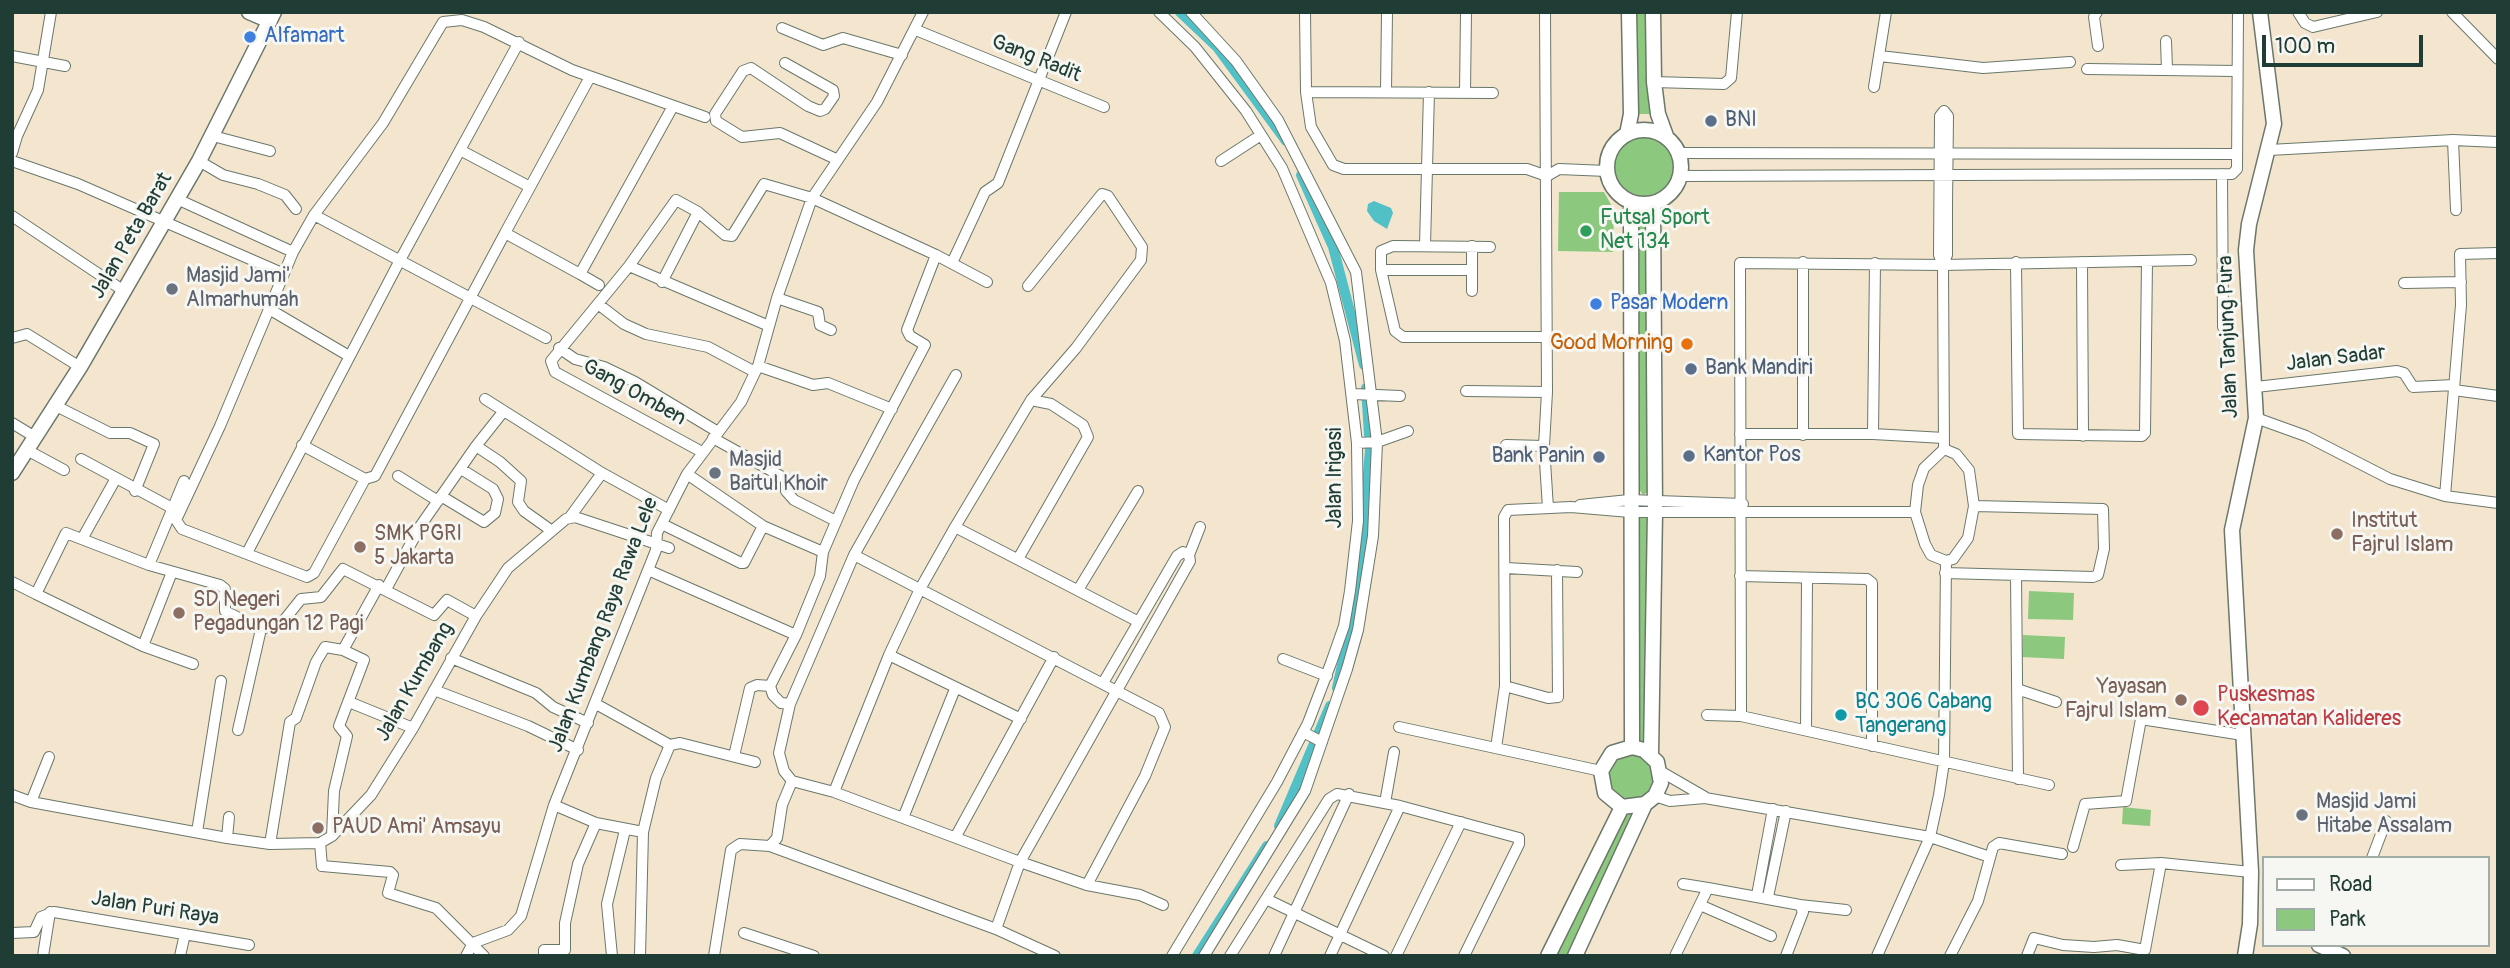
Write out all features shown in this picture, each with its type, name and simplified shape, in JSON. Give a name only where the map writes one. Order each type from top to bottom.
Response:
[{"type":"street","points":[[12,153],[38,90],[45,62],[51,12]]},
{"type":"street","points":[[249,12],[272,16]]},
{"type":"street","name":"Jalan Kumbang Raya Rawa Lele","points":[[473,943],[508,930],[521,916],[554,804],[578,750],[656,550],[655,542],[662,524],[687,474],[741,402],[756,369],[777,298],[812,198],[877,102],[923,12]]},
{"type":"street","points":[[952,263],[985,192],[998,183],[1066,12]]},
{"type":"street","name":"Jalan Irigasi","points":[[1159,12],[1195,47],[1261,135],[1282,168],[1331,283],[1345,341],[1363,393],[1367,443],[1365,536],[1354,609],[1339,666],[1326,676],[1313,738],[1277,782],[1172,956]]},
{"type":"street","points":[[1305,12],[1306,92],[1311,127],[1333,164],[1345,169],[1527,169],[1547,163],[1559,169],[1607,171]]},
{"type":"street","points":[[1386,91],[1387,12]]},
{"type":"street","points":[[1465,92],[1466,12]]},
{"type":"street","points":[[1545,12],[1547,392],[1544,446],[1548,508]]},
{"type":"street","points":[[1627,134],[1631,114],[1629,12]]},
{"type":"street","points":[[1653,12],[1654,82],[1658,114],[1666,136],[1679,153],[1681,176],[1672,193],[1653,204],[1631,202],[1615,192],[1607,171],[1613,146],[1627,134],[1643,129],[1666,136]]},
{"type":"street","points":[[1654,82],[1724,84],[1731,78],[1737,12]]},
{"type":"street","points":[[1874,87],[1886,12]]},
{"type":"street","points":[[2097,12],[2094,17],[2098,46]]},
{"type":"street","points":[[1681,176],[1943,177],[2235,173],[2238,12]]},
{"type":"street","name":"Jalan Tanjung Pura","points":[[2245,956],[2257,926],[2251,872],[2232,530],[2256,418],[2246,250],[2249,223],[2274,124],[2260,12]]},
{"type":"street","points":[[2298,12],[2305,23],[2313,27],[2358,13],[2377,12]]},
{"type":"street","points":[[2452,12],[2498,59]]},
{"type":"street","points":[[1195,13],[1236,61],[1278,120],[1356,272],[1367,443],[1365,536],[1354,609],[1339,666],[1313,738],[1305,791],[1204,956]]},
{"type":"street","name":"Jalan Peta Barat","points":[[12,473],[80,367],[199,162],[272,16]]},
{"type":"street","points":[[590,77],[375,475],[365,479],[314,573],[307,577],[181,529],[176,520],[220,426],[282,273],[314,215],[383,123],[443,22],[462,20],[519,42],[590,77],[672,108],[705,117]]},
{"type":"street","points":[[782,28],[823,45],[843,38],[902,55]]},
{"type":"street","name":"Gang Radit","points":[[916,30],[1037,82],[1104,107]]},
{"type":"street","points":[[2166,41],[2167,70]]},
{"type":"street","points":[[247,553],[349,356],[519,42]]},
{"type":"street","points":[[12,56],[65,66]]},
{"type":"street","points":[[1880,56],[1983,68],[2070,62]]},
{"type":"street","points":[[785,63],[833,90],[834,96],[825,109],[820,111],[808,106],[751,68],[743,71],[715,114],[716,121],[742,137],[780,134],[836,159]]},
{"type":"street","points":[[2087,69],[2237,71]]},
{"type":"street","points":[[1306,92],[1493,93]]},
{"type":"street","points":[[1425,245],[1429,92]]},
{"type":"street","points":[[580,274],[672,108]]},
{"type":"street","points":[[1221,161],[1261,135]]},
{"type":"street","points":[[213,136],[270,151]]},
{"type":"street","points":[[2269,150],[2453,140],[2498,142]]},
{"type":"street","points":[[2453,140],[2456,210]]},
{"type":"street","points":[[460,150],[530,187]]},
{"type":"street","points":[[1679,153],[1943,156],[2237,154]]},
{"type":"street","points":[[1740,434],[1873,434],[1944,443],[1969,470],[1974,506],[1968,538],[1953,559],[1946,561],[1931,555],[1915,512],[1917,485],[1924,468],[1944,443],[1943,265],[1947,255],[1943,156]]},
{"type":"street","points":[[12,161],[78,184],[282,273]]},
{"type":"street","points":[[199,162],[223,175],[258,184],[285,195],[296,209]]},
{"type":"street","points":[[1527,169],[1547,176],[1559,169]]},
{"type":"street","points":[[2222,174],[2223,327]]},
{"type":"street","points":[[662,282],[698,212],[725,235],[732,236],[764,184],[812,198],[936,255],[987,282]]},
{"type":"street","points":[[834,792],[889,655],[920,589],[955,527],[1031,400],[1076,348],[1141,260],[1142,247],[1108,196],[1102,194],[1028,286]]},
{"type":"street","points":[[177,199],[293,252]]},
{"type":"street","name":"Gang Omben","points":[[698,212],[676,200],[629,267],[559,348],[551,361],[555,372],[702,453]]},
{"type":"street","points":[[1631,202],[1632,747]]},
{"type":"street","points":[[1575,956],[1650,800],[1661,783],[1660,771],[1651,754],[1656,506],[1653,204]]},
{"type":"street","points":[[314,215],[546,338]]},
{"type":"street","points":[[12,216],[124,291]]},
{"type":"street","points":[[505,233],[599,285]]},
{"type":"street","points":[[1490,247],[1425,245],[1387,247],[1381,251],[1381,270],[1395,331],[1403,337],[1547,337]]},
{"type":"street","points":[[1472,246],[1472,291]]},
{"type":"street","points":[[2445,496],[2461,282],[2460,254],[2498,253]]},
{"type":"street","points":[[790,704],[782,703],[773,695],[771,686],[820,576],[823,552],[854,480],[925,345],[910,337],[906,330],[936,255]]},
{"type":"street","points":[[1741,716],[1740,576],[1744,508],[1740,434],[1738,266],[1742,262],[1943,265],[2191,260]]},
{"type":"street","points":[[2016,262],[2016,432],[2021,435],[2142,436],[2145,433],[2147,261]]},
{"type":"street","points":[[1803,262],[1803,435]]},
{"type":"street","points":[[2082,262],[2083,436]]},
{"type":"street","points":[[1873,434],[1875,263]]},
{"type":"street","points":[[629,267],[769,326]]},
{"type":"street","points":[[1381,270],[1472,270]]},
{"type":"street","points":[[2404,283],[2461,282]]},
{"type":"street","points":[[777,298],[818,312],[820,325],[831,330]]},
{"type":"street","points":[[598,304],[624,324],[646,334],[708,347],[756,369],[813,385],[828,383],[892,410]]},
{"type":"street","points":[[269,309],[349,356]]},
{"type":"street","points":[[12,338],[27,334],[80,367]]},
{"type":"street","points":[[559,348],[575,359],[604,367],[635,382],[783,477],[787,481],[786,493],[794,500],[836,521]]},
{"type":"street","name":"Jalan Sadar","points":[[2256,387],[2397,370],[2404,373],[2413,387],[2454,387]]},
{"type":"street","points":[[791,784],[779,753],[790,704],[854,555],[956,375]]},
{"type":"street","points":[[2454,387],[2498,396]]},
{"type":"street","points":[[1466,391],[1547,392]]},
{"type":"street","points":[[1363,393],[1400,396]]},
{"type":"street","points":[[485,399],[669,510]]},
{"type":"street","points":[[1018,559],[1088,437],[1083,425],[1051,404],[1031,400]]},
{"type":"street","points":[[55,406],[110,433],[130,433],[154,444],[135,491]]},
{"type":"street","points":[[342,650],[440,499],[503,412]]},
{"type":"street","points":[[2256,418],[2306,436],[2390,479],[2445,496],[2498,503]]},
{"type":"street","points":[[12,424],[35,437]]},
{"type":"street","points":[[1367,443],[1408,431]]},
{"type":"street","points":[[302,445],[365,479]]},
{"type":"street","points":[[1506,445],[1544,446]]},
{"type":"street","points":[[476,446],[500,461],[521,481],[518,502],[524,510],[552,531]]},
{"type":"street","points":[[27,450],[64,470]]},
{"type":"street","points":[[81,459],[135,491],[172,508]]},
{"type":"street","points":[[398,476],[484,522],[495,513],[498,499],[492,489],[461,468]]},
{"type":"street","name":"Jalan Kumbang","points":[[12,795],[31,802],[227,838],[270,844],[320,843],[332,836],[371,794],[413,728],[476,615],[508,568],[570,517],[602,472]]},
{"type":"street","points":[[687,474],[763,526],[823,552]]},
{"type":"street","points":[[82,538],[115,480]]},
{"type":"street","points":[[149,565],[184,481]]},
{"type":"street","points":[[1079,590],[1138,491]]},
{"type":"street","points":[[1496,748],[1505,686],[1505,513],[1548,508],[1630,506],[1915,512]]},
{"type":"street","points":[[1945,573],[2096,577],[2104,549],[2103,509],[2096,506],[1974,506]]},
{"type":"street","points":[[570,517],[669,548]]},
{"type":"street","points":[[662,524],[741,563],[744,563],[763,526]]},
{"type":"street","points":[[955,527],[1137,621]]},
{"type":"street","points":[[996,929],[1020,862],[1191,561],[1189,555],[1199,527]]},
{"type":"street","points":[[36,594],[66,533],[149,565],[220,586],[225,589],[225,611],[261,629],[281,624],[302,599],[321,597],[343,569],[434,615],[447,600],[476,615]]},
{"type":"street","points":[[1102,682],[1177,556],[1183,552],[1189,555]]},
{"type":"street","points":[[854,555],[1158,713],[1165,727],[1145,776],[1087,885]]},
{"type":"street","points":[[1877,956],[1930,837],[1944,762],[1946,561]]},
{"type":"street","points":[[1506,568],[1577,572]]},
{"type":"street","points":[[648,570],[796,635]]},
{"type":"street","points":[[1505,686],[1548,698],[1558,697],[1557,570]]},
{"type":"street","points":[[143,646],[172,572]]},
{"type":"street","points":[[1740,576],[1867,579],[1872,583],[1872,746]]},
{"type":"street","points":[[2016,576],[2018,779]]},
{"type":"street","points":[[1806,730],[1807,579]]},
{"type":"street","points":[[12,582],[143,646],[193,664]]},
{"type":"street","points":[[238,730],[261,629]]},
{"type":"street","points":[[270,844],[290,722],[296,718],[316,662],[325,647],[342,650],[364,660],[339,726],[347,736],[334,791],[332,836]]},
{"type":"street","points":[[889,655],[1021,719]]},
{"type":"street","points":[[956,836],[1054,657]]},
{"type":"street","points":[[451,658],[536,693],[553,707],[588,723]]},
{"type":"street","points":[[1289,660],[1326,676]]},
{"type":"street","points":[[197,832],[221,681]]},
{"type":"street","points":[[734,756],[750,688],[757,685],[771,686]]},
{"type":"street","points":[[903,818],[955,689]]},
{"type":"street","points":[[2017,689],[2056,702]]},
{"type":"street","points":[[434,690],[528,726],[578,750]]},
{"type":"street","points":[[349,702],[413,728]]},
{"type":"street","points":[[596,704],[670,745],[680,743],[755,762]]},
{"type":"street","points":[[1707,716],[1741,716],[2049,785]]},
{"type":"street","points":[[2073,847],[2085,804],[2126,801],[2141,719],[2243,735]]},
{"type":"street","points":[[1399,727],[1601,771]]},
{"type":"street","points":[[640,956],[643,832],[656,778],[670,745]]},
{"type":"street","points":[[1622,807],[1605,793],[1601,771],[1612,753],[1632,747],[1651,754]]},
{"type":"street","points":[[1385,803],[1394,752]]},
{"type":"street","points":[[31,802],[49,757]]},
{"type":"street","points":[[1660,771],[1705,798]]},
{"type":"street","points":[[791,784],[834,792],[1020,862],[1087,885],[1140,895],[1163,905]]},
{"type":"street","points":[[770,846],[777,838],[783,813],[782,805],[791,784]]},
{"type":"street","points":[[1230,956],[1328,799],[1336,794],[1349,794],[1400,806],[1520,840],[1464,956]]},
{"type":"street","points":[[1274,956],[1349,794]]},
{"type":"street","points":[[1548,956],[1622,807],[1650,800],[1705,798],[1786,811],[1930,837],[1990,857]]},
{"type":"street","points":[[554,804],[596,823],[643,832]]},
{"type":"street","points":[[1330,956],[1400,806]]},
{"type":"street","points":[[1757,895],[1773,809]]},
{"type":"street","points":[[1768,897],[1786,811]]},
{"type":"street","points":[[227,838],[229,817]]},
{"type":"street","points":[[2373,856],[2386,821]]},
{"type":"street","points":[[1396,956],[1461,822]]},
{"type":"street","points":[[544,956],[544,950],[565,950],[565,923],[578,864],[596,823]]},
{"type":"street","points":[[612,956],[607,904],[625,830]]},
{"type":"street","points":[[320,843],[322,866],[390,872],[393,875],[388,893],[436,908],[484,956]]},
{"type":"street","points":[[1950,956],[1978,901],[1993,847],[1999,843],[2062,854]]},
{"type":"street","points":[[714,956],[731,850],[737,844],[770,846],[996,929],[1055,956]]},
{"type":"street","points":[[2120,866],[2161,863],[2251,872]]},
{"type":"street","points":[[2027,956],[2034,938],[2063,945],[2117,945],[2145,950],[2161,863]]},
{"type":"street","points":[[1683,884],[1746,896],[1757,895],[1800,905],[1846,910]]},
{"type":"street","points":[[1675,956],[1708,888]]},
{"type":"street","points":[[1266,899],[1384,956]]},
{"type":"street","points":[[1700,905],[1771,936]]},
{"type":"street","points":[[1786,956],[1803,912],[1800,905]]},
{"type":"street","points":[[12,933],[34,932],[41,917],[52,912]]},
{"type":"street","points":[[43,956],[52,912]]},
{"type":"street","name":"Jalan Puri Raya","points":[[52,912],[249,945]]},
{"type":"street","points":[[744,933],[814,956]]},
{"type":"street","points":[[180,956],[185,934]]},
{"type":"street","points":[[466,956],[473,943]]},
{"type":"green space","points":[[1629,12],[1653,12],[1658,114],[1631,114]]},
{"type":"green space","points":[[1644,130],[1665,136],[1675,146],[1681,167],[1675,188],[1665,198],[1644,204],[1623,198],[1613,188],[1607,167],[1613,146],[1623,136]]},
{"type":"green space","name":"Futsal Sport Net 134","points":[[1559,192],[1604,192],[1614,210],[1613,252],[1558,251]]},
{"type":"green space","points":[[1631,215],[1653,215],[1648,492],[1643,495],[1639,489],[1630,488]]},
{"type":"green space","points":[[1630,512],[1655,512],[1652,724],[1660,771],[1575,956],[1548,956],[1621,807],[1601,771],[1631,747]]},
{"type":"green space","points":[[2029,591],[2074,593],[2073,620],[2028,619]]},
{"type":"green space","points":[[2023,635],[2065,637],[2064,659],[2022,657]]},
{"type":"green space","points":[[2123,807],[2151,810],[2150,826],[2122,824]]},
{"type":"water","points":[[1374,201],[1391,208],[1393,213],[1387,229],[1374,221],[1367,211],[1368,204]]},
{"type":"waterway","points":[[1180,12],[1217,47],[1286,141]]},
{"type":"waterway","points":[[1301,175],[1333,247],[1364,365]]},
{"type":"waterway","points":[[1337,688],[1358,592],[1370,450],[1366,388]]},
{"type":"waterway","points":[[1279,826],[1330,706]]},
{"type":"waterway","points":[[1197,956],[1267,846]]},
{"type":"place","name":"Alfamart","points":[[250,37]]},
{"type":"place","name":"BNI","points":[[1711,121]]},
{"type":"place","name":"Futsal Sport Net 134","points":[[1586,231]]},
{"type":"place","name":"Masjid Jami' Almarhumah","points":[[172,289]]},
{"type":"place","name":"Pasar Modern","points":[[1596,304]]},
{"type":"place","name":"Good Morning","points":[[1687,344]]},
{"type":"place","name":"Bank Mandiri","points":[[1691,369]]},
{"type":"place","name":"Kantor Pos","points":[[1689,456]]},
{"type":"place","name":"Bank Panin","points":[[1599,457]]},
{"type":"place","name":"Masjid Baitul Khoir","points":[[715,473]]},
{"type":"place","name":"Institut Fajrul Islam","points":[[2337,534]]},
{"type":"place","name":"SMK PGRI 5 Jakarta","points":[[360,547]]},
{"type":"place","name":"SD Negeri Pegadungan 12 Pagi","points":[[179,613]]},
{"type":"place","name":"Yayasan Fajrul Islam","points":[[2181,700]]},
{"type":"place","name":"Puskesmas Kecamatan Kalideres","points":[[2201,708]]},
{"type":"place","name":"BC 306 Cabang Tangerang","points":[[1841,715]]},
{"type":"place","name":"Masjid Jami Hitabe Assalam","points":[[2302,815]]},
{"type":"place","name":"PAUD Ami' Amsayu","points":[[318,828]]}]
